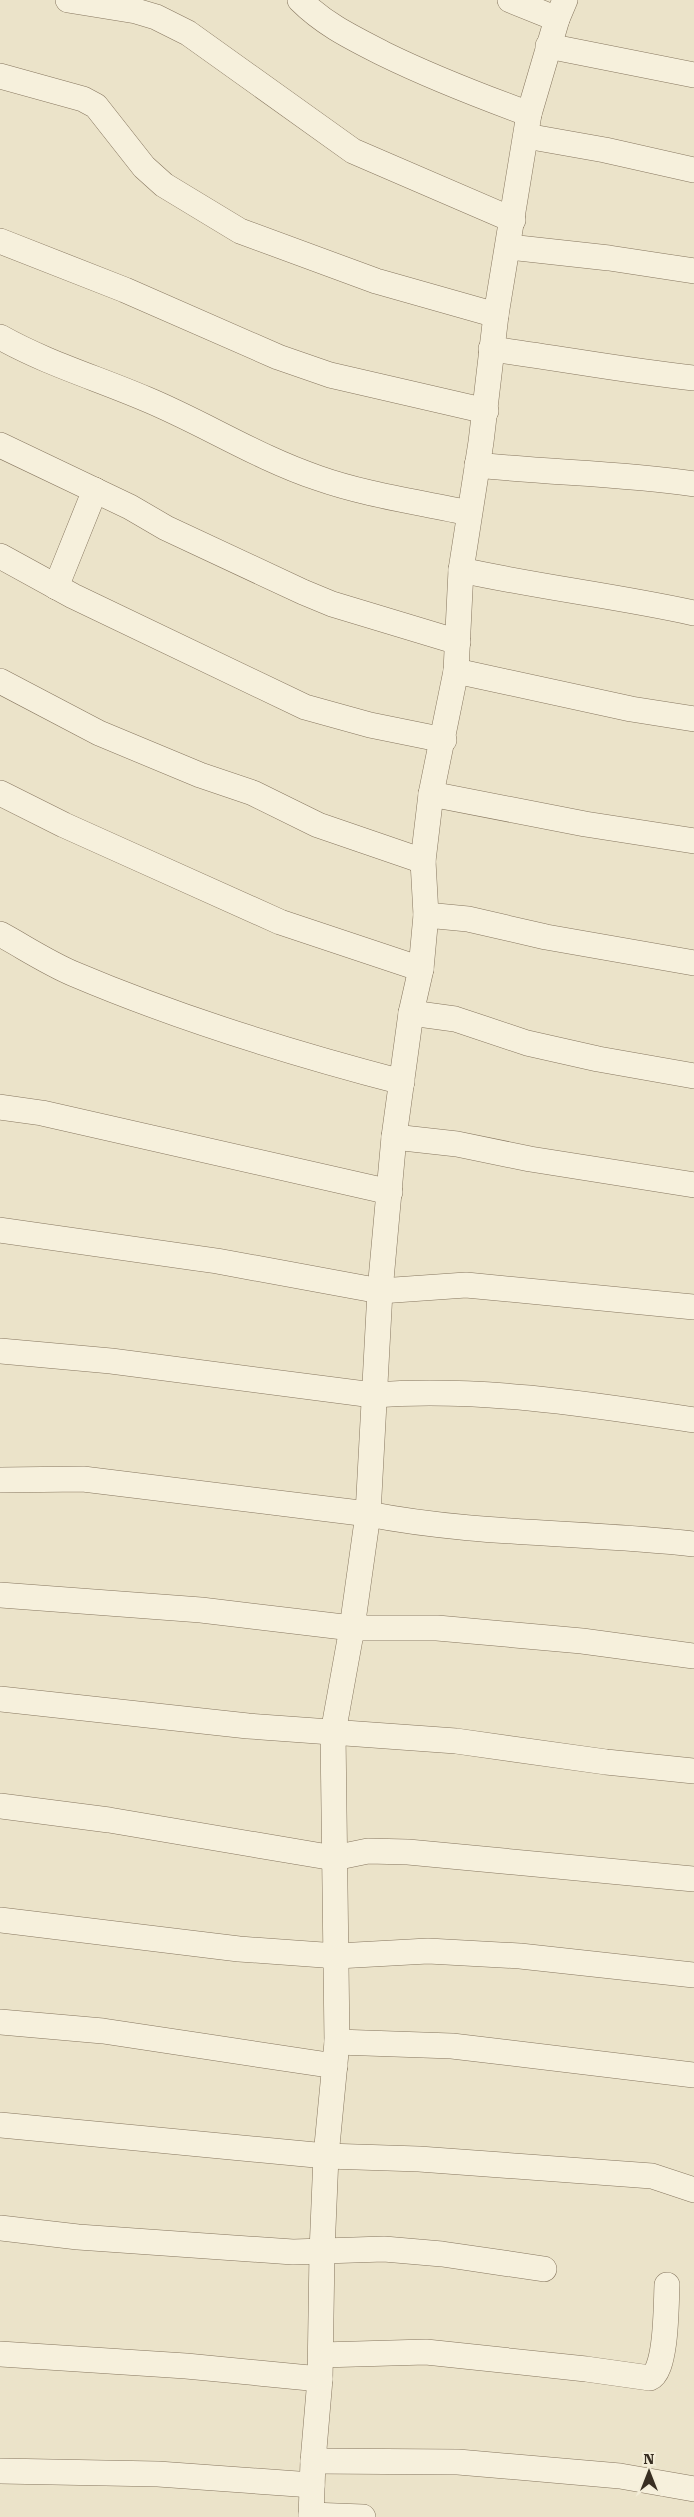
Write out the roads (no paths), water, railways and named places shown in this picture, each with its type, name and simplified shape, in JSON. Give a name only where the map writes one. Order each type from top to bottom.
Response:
[{"type":"street","points":[[68,0],[156,17],[188,33],[352,151],[513,220]]},
{"type":"street","points":[[300,0],[314,14],[338,31],[467,91],[528,125],[605,150],[694,170]]},
{"type":"street","points":[[364,2517],[311,2516],[312,2473],[321,2367],[322,2252],[326,2156],[336,2054],[337,1956],[333,1734],[352,1628],[368,1514],[380,1291],[394,1137],[411,1013],[421,969],[426,915],[423,861],[432,794],[456,671],[461,570],[486,411],[496,315],[509,247],[528,125],[548,46],[561,9],[510,0]]},
{"type":"street","points":[[548,46],[694,75]]},
{"type":"street","points":[[0,76],[83,98],[96,106],[144,167],[164,185],[240,231],[376,282],[496,315]]},
{"type":"street","points":[[0,241],[125,290],[278,357],[312,369],[374,386],[486,411]]},
{"type":"street","points":[[509,247],[609,258],[694,271]]},
{"type":"street","points":[[0,337],[53,363],[100,379],[163,406],[264,455],[319,479],[469,513]]},
{"type":"street","points":[[491,349],[556,357],[631,371],[694,378]]},
{"type":"street","points":[[0,445],[95,490],[166,528],[303,592],[332,604],[458,642]]},
{"type":"street","points":[[477,465],[537,471],[652,478],[694,484]]},
{"type":"street","points":[[56,587],[95,490]]},
{"type":"street","points":[[0,556],[56,587],[305,707],[370,725],[444,740]]},
{"type":"street","points":[[461,570],[502,579],[632,600],[694,613]]},
{"type":"street","points":[[456,671],[630,709],[694,719]]},
{"type":"street","points":[[0,681],[99,733],[200,775],[253,794],[318,826],[423,861]]},
{"type":"street","points":[[0,793],[64,826],[280,922],[421,969]]},
{"type":"street","points":[[432,794],[613,829],[694,840]]},
{"type":"street","points":[[426,915],[468,919],[546,938],[694,963]]},
{"type":"street","points":[[0,934],[72,973],[256,1042],[402,1082]]},
{"type":"street","points":[[411,1013],[455,1019],[527,1043],[598,1059],[694,1076]]},
{"type":"street","points":[[0,1106],[42,1113],[390,1192]]},
{"type":"street","points":[[394,1137],[457,1144],[530,1159],[694,1185]]},
{"type":"street","points":[[0,1230],[217,1261],[380,1291],[466,1285],[694,1307]]},
{"type":"street","points":[[0,1351],[111,1361],[373,1395],[416,1392],[542,1398],[694,1420]]},
{"type":"street","points":[[0,1480],[83,1479],[368,1514],[413,1523],[694,1544]]},
{"type":"street","points":[[0,1595],[201,1610],[352,1628],[437,1628],[582,1641],[694,1656]]},
{"type":"street","points":[[0,1699],[333,1734],[456,1741],[642,1766],[694,1771]]},
{"type":"street","points":[[0,1806],[109,1820],[334,1858],[368,1851],[408,1852],[694,1879]]},
{"type":"street","points":[[0,1920],[239,1949],[337,1956],[428,1952],[511,1955],[694,1976]]},
{"type":"street","points":[[0,2022],[336,2054],[452,2046],[694,2075]]},
{"type":"street","points":[[0,2125],[326,2156],[419,2159],[652,2176],[694,2190]]},
{"type":"street","points":[[0,2228],[78,2237],[293,2252],[384,2249],[442,2254],[544,2269]]},
{"type":"street","points":[[0,2354],[186,2366],[321,2367],[426,2352],[586,2369],[650,2378],[656,2374],[662,2353],[667,2285]]},
{"type":"street","points":[[0,2471],[158,2474],[312,2473],[458,2462],[604,2474],[694,2489]]}]
